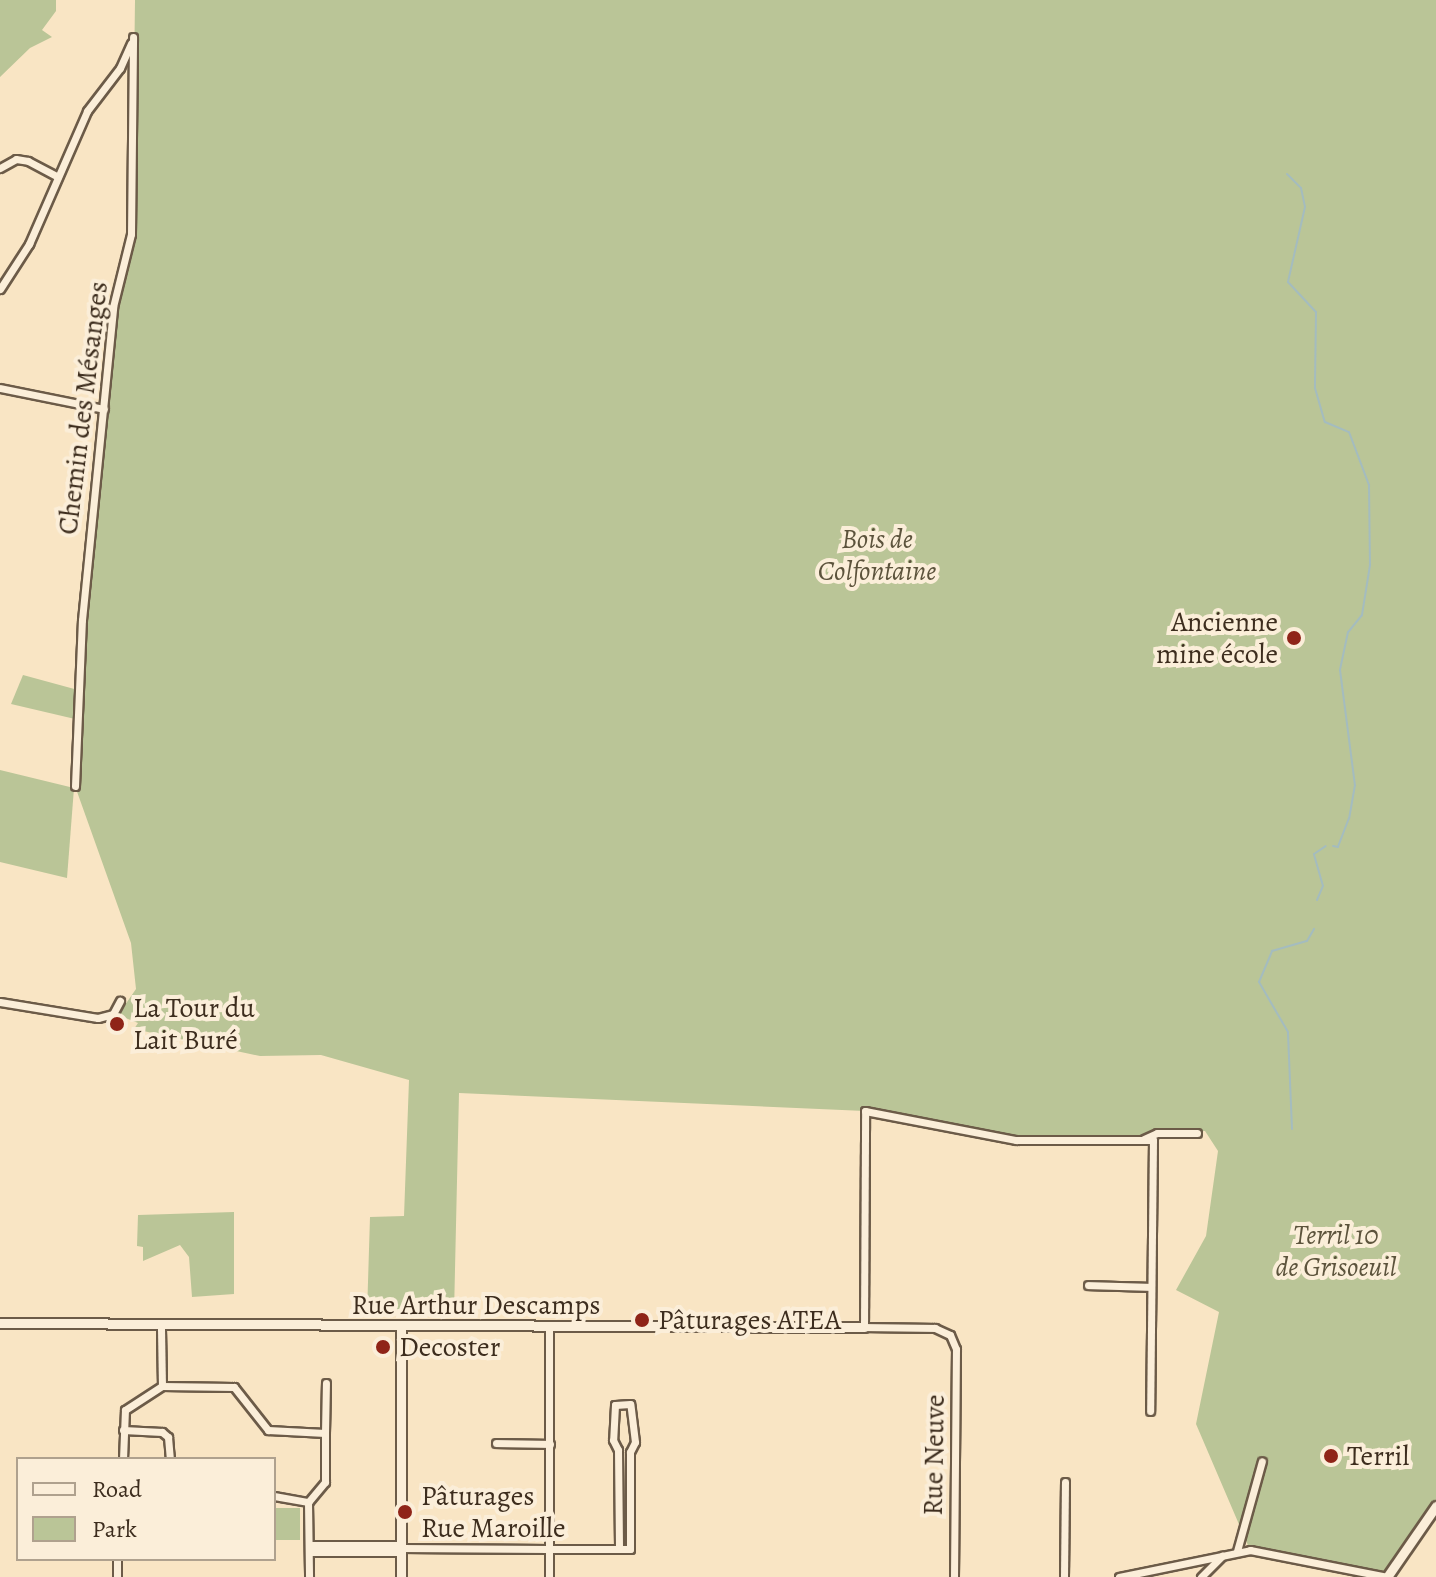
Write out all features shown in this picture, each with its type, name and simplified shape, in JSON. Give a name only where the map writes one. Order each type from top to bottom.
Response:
[{"type":"street","name":"Chemin des Mésanges","points":[[58,177],[87,111],[120,68],[133,37],[131,234],[113,307],[80,640],[75,786]]},
{"type":"street","points":[[0,168],[16,159],[28,161],[58,177],[17,269],[0,289]]},
{"type":"street","points":[[0,388],[104,409]]},
{"type":"street","points":[[0,1002],[98,1018],[113,1014],[120,1001]]},
{"type":"street","points":[[864,1327],[865,1111],[1016,1140],[1153,1140],[1150,1411]]},
{"type":"street","points":[[1142,1141],[1157,1133],[1197,1133]]},
{"type":"street","points":[[1088,1285],[1150,1287]]},
{"type":"street","name":"Rue Arthur Descamps","points":[[0,1323],[161,1327],[864,1327],[935,1328],[950,1335]]},
{"type":"street","points":[[401,1326],[401,1577]]},
{"type":"street","points":[[161,1327],[162,1386]]},
{"type":"street","points":[[549,1327],[549,1577]]},
{"type":"street","name":"Rue Neuve","points":[[950,1335],[957,1358],[954,1577]]},
{"type":"street","points":[[309,1577],[308,1502],[325,1482],[326,1383]]},
{"type":"street","points":[[123,1457],[126,1407],[162,1386],[234,1387],[268,1430],[325,1433]]},
{"type":"street","points":[[310,1548],[402,1548],[548,1549],[619,1549],[630,1549],[630,1452],[635,1442],[630,1404],[615,1405],[614,1417],[619,1549]]},
{"type":"street","points":[[123,1430],[162,1432],[170,1442],[170,1457]]},
{"type":"street","points":[[496,1443],[550,1444]]},
{"type":"street","points":[[1237,1551],[1262,1461]]},
{"type":"street","points":[[1064,1577],[1065,1482]]},
{"type":"street","points":[[276,1496],[308,1502]]},
{"type":"street","points":[[1119,1577],[1237,1551],[1387,1577],[1436,1506]]},
{"type":"street","points":[[1201,1577],[1227,1552]]},
{"type":"green space","points":[[0,0],[56,0],[56,11],[42,30],[52,37],[30,48],[0,77]]},
{"type":"green space","name":"Bois de Colfontaine","points":[[135,0],[1436,0],[1436,1503],[1412,1530],[1387,1577],[1250,1550],[1196,1424],[1219,1312],[1176,1290],[1206,1236],[1218,1151],[1205,1131],[1157,1133],[1142,1141],[1016,1140],[865,1111],[459,1093],[454,1314],[367,1314],[370,1217],[404,1216],[409,1080],[321,1055],[260,1056],[134,1029],[138,1023],[118,1015],[136,989],[131,943],[75,786],[91,551],[121,289],[132,234]]},
{"type":"green space","points":[[23,675],[78,690],[75,719],[11,704]]},
{"type":"green space","points":[[0,770],[74,788],[67,878],[0,862]]},
{"type":"green space","points":[[234,1212],[234,1294],[192,1297],[189,1257],[180,1245],[143,1261],[143,1247],[137,1246],[138,1215]]},
{"type":"green space","points":[[276,1508],[300,1508],[300,1540],[276,1540]]},
{"type":"waterway","points":[[1287,174],[1301,188],[1305,207],[1288,282],[1316,312],[1315,388],[1325,422],[1349,432],[1369,485],[1370,565],[1362,615],[1348,632],[1340,670],[1355,785],[1349,818],[1338,847],[1333,846]]},
{"type":"waterway","points":[[1317,900],[1323,886],[1314,854],[1326,846]]},
{"type":"waterway","points":[[1292,1129],[1288,1032],[1259,982],[1272,951],[1307,941],[1314,929]]},
{"type":"place","name":"Ancienne mine école","points":[[1294,638]]},
{"type":"place","name":"La Tour du Lait Buré","points":[[117,1024]]},
{"type":"place","name":"Pâturages ATEA","points":[[642,1320]]},
{"type":"place","name":"Decoster","points":[[383,1347]]},
{"type":"place","name":"Terril","points":[[1331,1456]]},
{"type":"place","name":"Pâturages Rue Maroille","points":[[405,1512]]},
{"type":"park label","name":"Terril 10 de Grisoeuil","points":[[1336,1251]]}]
